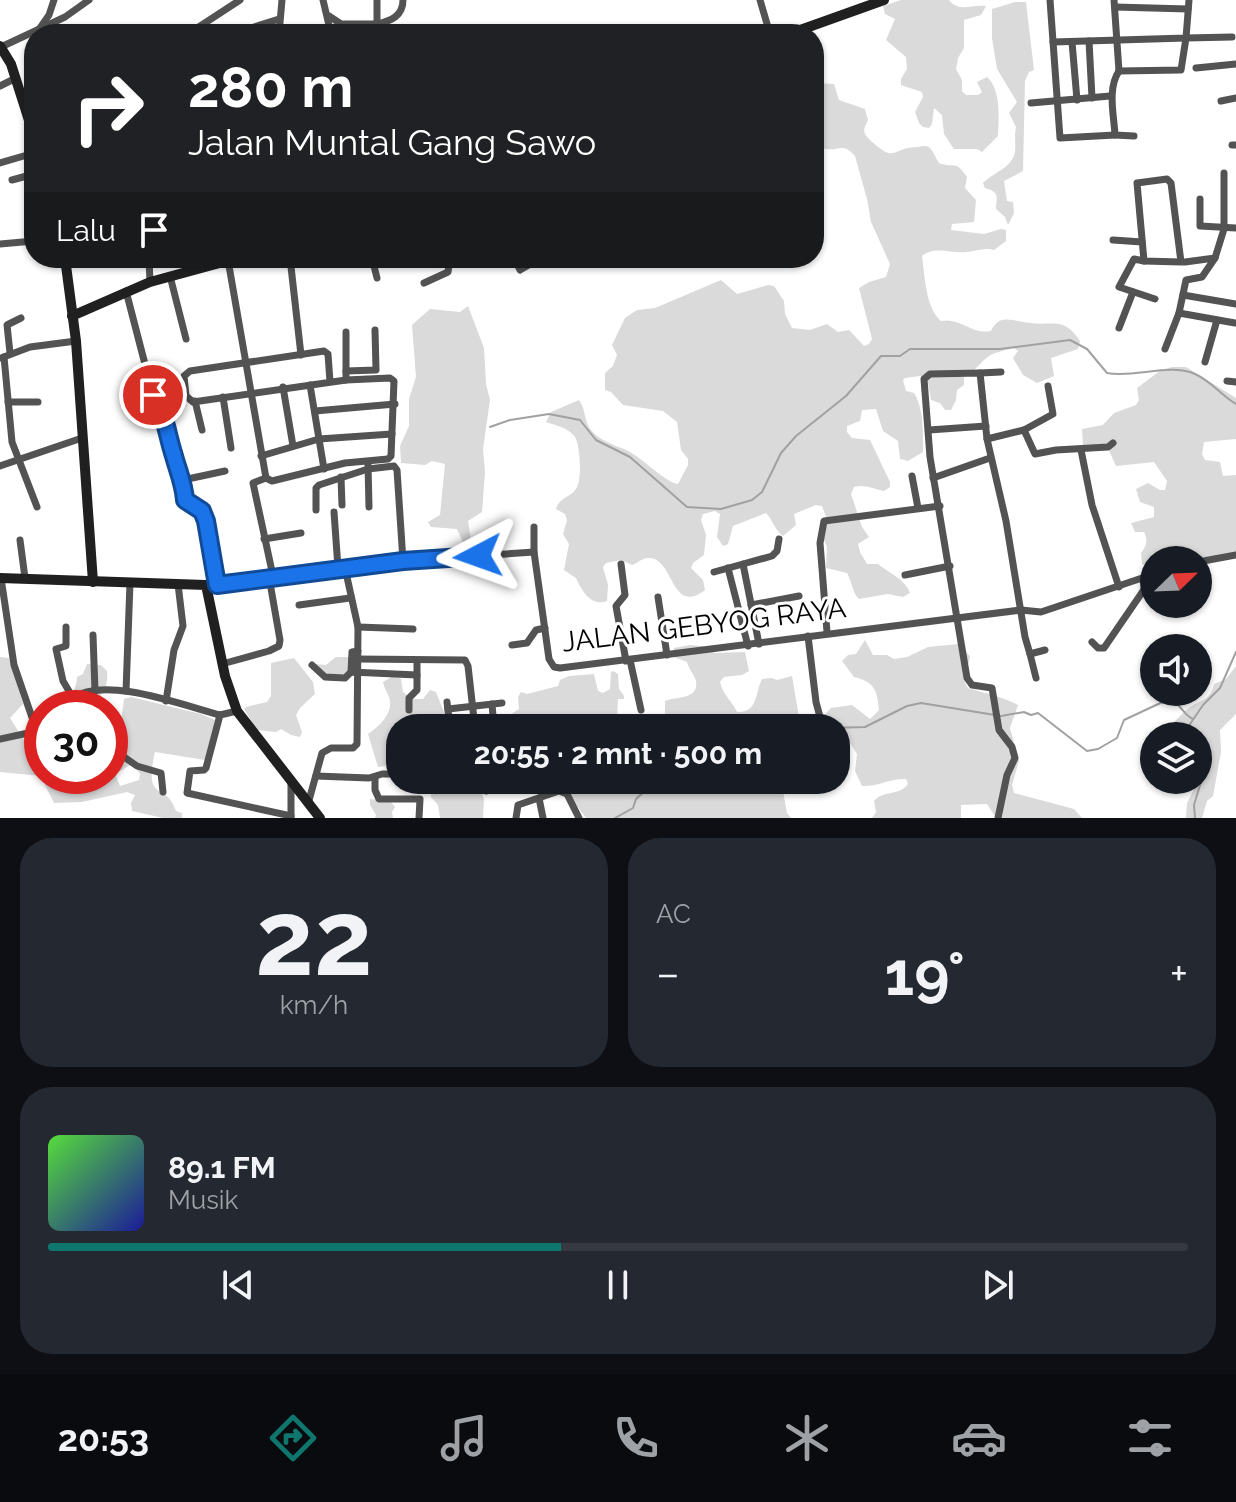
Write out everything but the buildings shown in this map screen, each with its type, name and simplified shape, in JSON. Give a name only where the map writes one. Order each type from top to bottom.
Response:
[{"type":"main road","points":[[813,24],[861,4],[884,0]]},
{"type":"main road","points":[[0,47],[16,78],[24,104]]},
{"type":"main road","points":[[66,268],[76,341],[93,582]]},
{"type":"main road","points":[[72,316],[126,291],[198,268]]},
{"type":"main road","points":[[1,578],[211,585],[222,664],[237,711],[320,818]]},
{"type":"street","points":[[50,24],[89,0]]},
{"type":"street","points":[[203,24],[240,0]]},
{"type":"street","points":[[279,24],[282,0]]},
{"type":"street","points":[[323,0],[330,24]]},
{"type":"street","points":[[377,0],[377,24]]},
{"type":"street","points":[[329,16],[341,24],[377,24],[398,15],[403,8],[403,0]]},
{"type":"street","points":[[760,0],[767,24]]},
{"type":"street","points":[[1050,0],[1060,138],[1134,136]]},
{"type":"street","points":[[43,24],[54,1]]},
{"type":"street","points":[[1115,135],[1112,90],[1119,71],[1115,4],[1189,4],[1181,70],[1119,71]]},
{"type":"street","points":[[263,24],[279,19]]},
{"type":"street","points":[[0,47],[24,36]]},
{"type":"street","points":[[1053,42],[1232,37]]},
{"type":"street","points":[[1089,41],[1092,98]]},
{"type":"street","points":[[1072,42],[1077,100]]},
{"type":"street","points":[[1196,68],[1236,64]]},
{"type":"street","points":[[0,86],[16,78]]},
{"type":"street","points":[[1031,103],[1110,96]]},
{"type":"street","points":[[1221,101],[1236,98]]},
{"type":"street","points":[[0,163],[24,156]]},
{"type":"street","points":[[1165,349],[1179,313],[1186,280],[1202,277],[1215,258],[1224,229],[1224,173]]},
{"type":"street","points":[[12,180],[24,177]]},
{"type":"street","points":[[1144,261],[1137,183],[1167,179],[1173,189],[1181,262]]},
{"type":"street","points":[[1200,199],[1199,224],[1236,228]]},
{"type":"street","points":[[1113,240],[1142,242]]},
{"type":"street","points":[[0,244],[24,242]]},
{"type":"street","points":[[1155,299],[1119,287],[1134,259],[1181,262],[1215,258]]},
{"type":"street","points":[[149,268],[150,282]]},
{"type":"street","points":[[228,268],[266,478]]},
{"type":"street","points":[[291,268],[301,355]]},
{"type":"street","points":[[374,268],[377,278]]},
{"type":"street","points":[[424,283],[448,272],[449,268]]},
{"type":"street","points":[[170,276],[186,339]]},
{"type":"street","points":[[126,291],[153,395],[167,421],[186,502],[202,511],[206,521],[211,585],[403,561],[534,552]]},
{"type":"street","points":[[1119,328],[1133,292]]},
{"type":"street","points":[[1183,295],[1236,304]]},
{"type":"street","points":[[1179,313],[1235,323]]},
{"type":"street","points":[[21,318],[7,325],[5,356],[10,434],[37,507]]},
{"type":"street","points":[[1205,362],[1217,320]]},
{"type":"street","points":[[346,371],[371,372],[377,368],[375,330]]},
{"type":"street","points":[[346,332],[346,380]]},
{"type":"street","points":[[5,356],[76,341]]},
{"type":"street","points":[[316,510],[317,487],[322,483],[391,456],[395,383],[390,378],[346,380],[190,401],[186,396],[184,376],[190,371],[322,351],[327,353],[330,382]]},
{"type":"street","points":[[998,818],[1007,775],[1015,758],[1012,747],[999,730],[992,688],[968,682],[933,478],[924,379],[937,374],[1001,372]]},
{"type":"street","points":[[980,373],[990,458],[1009,535],[1025,637],[1036,678]]},
{"type":"street","points":[[310,385],[324,469]]},
{"type":"street","points":[[987,439],[1024,430],[1051,418],[1048,386]]},
{"type":"street","points":[[283,387],[293,446]]},
{"type":"street","points":[[223,397],[231,448]]},
{"type":"street","points":[[195,401],[202,430]]},
{"type":"street","points":[[8,402],[38,402]]},
{"type":"street","points":[[315,411],[395,404]]},
{"type":"street","points":[[929,430],[986,426]]},
{"type":"street","points":[[1024,430],[1035,454],[1108,447],[1113,443]]},
{"type":"street","points":[[261,456],[319,439],[392,434]]},
{"type":"street","points":[[0,466],[82,438]]},
{"type":"street","points":[[1081,450],[1092,505],[1119,587]]},
{"type":"street","points":[[933,478],[990,458]]},
{"type":"street","points":[[222,664],[269,651],[279,646],[280,640],[271,576],[252,484],[266,478],[272,481],[345,463],[391,465],[397,470],[403,561]]},
{"type":"street","points":[[368,465],[369,507]]},
{"type":"street","points":[[183,480],[225,471]]},
{"type":"street","points":[[912,476],[918,508]]},
{"type":"street","points":[[341,477],[342,505]]},
{"type":"street","points":[[827,632],[820,543],[824,521],[940,506]]},
{"type":"street","points":[[334,512],[342,568],[358,627],[357,655]]},
{"type":"street","name":"JALAN GEBYOG RAYA","points":[[534,527],[534,552],[549,659],[554,667],[748,646],[827,632],[1021,610],[1041,612],[1140,579]]},
{"type":"street","points":[[264,539],[301,533]]},
{"type":"street","points":[[714,572],[743,567],[772,556],[777,551],[779,539]]},
{"type":"street","points":[[20,540],[25,578]]},
{"type":"street","points":[[1212,559],[1236,555]]},
{"type":"street","points":[[621,564],[625,595],[616,606],[641,710]]},
{"type":"street","points":[[905,575],[950,566]]},
{"type":"street","points":[[743,567],[759,644]]},
{"type":"street","points":[[728,568],[748,646]]},
{"type":"street","points":[[1,578],[14,665],[24,690]]},
{"type":"street","points":[[126,690],[130,583]]},
{"type":"street","points":[[166,701],[174,650],[182,633],[178,584]]},
{"type":"street","points":[[1092,642],[1098,648],[1104,648],[1140,595]]},
{"type":"street","points":[[751,605],[799,596]]},
{"type":"street","points":[[658,597],[667,655]]},
{"type":"street","points":[[299,605],[350,598]]},
{"type":"street","points":[[66,627],[66,646],[56,649],[63,681],[68,690]]},
{"type":"street","points":[[358,627],[413,629]]},
{"type":"street","points":[[512,645],[527,643],[536,630],[545,628]]},
{"type":"street","points":[[93,635],[95,690]]},
{"type":"street","points":[[808,636],[819,714]]},
{"type":"street","points":[[1030,654],[1045,650]]},
{"type":"street","points":[[308,804],[320,755],[331,748],[353,748],[357,744],[352,652],[417,662],[465,660],[474,714]]},
{"type":"street","points":[[409,710],[409,698],[417,690],[417,662]]},
{"type":"street","points":[[312,665],[325,677],[343,678],[354,672],[427,680]]},
{"type":"street","points":[[128,692],[220,715],[237,711]]},
{"type":"street","points":[[448,714],[447,705],[473,707],[502,703]]},
{"type":"street","points":[[492,704],[493,714]]},
{"type":"street","points":[[220,715],[206,768],[190,771],[187,793],[291,817],[291,783]]},
{"type":"street","points":[[0,739],[24,734]]},
{"type":"street","points":[[128,760],[137,766],[161,773],[163,792]]},
{"type":"street","points":[[316,776],[375,777],[386,774]]},
{"type":"street","points":[[375,777],[379,799],[420,799],[419,818]]},
{"type":"street","points":[[516,818],[518,805],[563,792],[579,818]]},
{"type":"street","points":[[539,798],[543,818]]},
{"type":"shaded area","points":[[901,0],[949,0],[961,7],[986,6],[981,15],[964,20],[964,48],[956,69],[966,95],[982,92],[977,82],[987,77],[995,89],[998,136],[982,152],[977,149],[954,149],[944,134],[942,115],[934,108],[929,128],[919,123],[915,112],[923,97],[922,92],[901,85],[907,69],[906,57],[886,40],[895,19],[885,14],[883,6]]},
{"type":"shaded area","points":[[1026,2],[1034,70],[1029,72],[1025,81],[1023,171],[1004,181],[1007,201],[1013,202],[1014,213],[1008,225],[996,209],[996,194],[985,188],[983,183],[1006,166],[1015,152],[1016,127],[1009,113],[1017,102],[997,69],[992,38],[992,9]]},
{"type":"shaded area","points":[[824,83],[834,84],[839,100],[865,109],[868,120],[865,133],[885,152],[927,146],[939,163],[957,166],[967,177],[965,188],[976,200],[974,222],[952,224],[951,230],[984,234],[1006,230],[1006,241],[994,250],[938,250],[922,256],[929,300],[936,315],[941,321],[954,321],[984,332],[991,331],[1003,320],[1063,325],[1080,341],[1078,349],[1051,358],[1054,376],[1037,383],[1023,375],[1013,358],[1018,351],[1014,348],[992,355],[964,377],[964,385],[957,390],[951,410],[945,410],[940,403],[931,400],[928,382],[920,376],[905,378],[906,391],[914,393],[917,399],[923,429],[923,452],[908,461],[900,459],[898,441],[883,431],[876,409],[862,410],[860,421],[847,426],[852,438],[870,440],[890,482],[890,487],[884,491],[858,486],[851,494],[862,527],[869,537],[858,544],[860,552],[867,564],[878,564],[904,584],[910,593],[903,597],[888,594],[859,599],[847,573],[826,568],[827,547],[820,531],[827,519],[822,506],[816,505],[794,514],[796,525],[783,536],[766,513],[733,526],[728,544],[723,546],[717,537],[720,514],[715,511],[703,514],[701,520],[706,535],[704,555],[691,568],[703,580],[705,590],[694,596],[679,592],[664,567],[658,561],[647,558],[632,565],[621,560],[606,563],[603,567],[608,585],[607,601],[592,600],[576,578],[564,570],[569,544],[563,534],[567,520],[565,514],[556,509],[577,487],[579,454],[577,441],[572,434],[546,422],[551,412],[579,400],[589,427],[595,434],[630,452],[678,484],[688,465],[688,459],[681,450],[677,422],[663,411],[623,405],[605,390],[605,373],[613,366],[617,355],[612,345],[625,318],[637,310],[655,308],[721,280],[737,294],[774,286],[784,301],[785,314],[792,328],[810,330],[827,324],[838,332],[849,330],[864,346],[872,339],[859,288],[886,277],[890,264],[871,222],[855,156],[844,148],[826,149]]},
{"type":"shaded area","points":[[468,306],[484,348],[490,400],[483,449],[482,512],[468,521],[471,540],[468,548],[457,529],[431,527],[428,522],[440,515],[445,464],[432,461],[425,465],[401,463],[400,446],[409,426],[409,399],[416,377],[412,325],[430,309],[460,312]]},
{"type":"shaded area","points":[[1186,367],[1236,398],[1236,439],[1204,442],[1202,454],[1205,460],[1220,462],[1223,476],[1236,475],[1236,553],[1212,556],[1212,546],[1145,546],[1144,532],[1135,532],[1131,523],[1154,517],[1154,507],[1140,502],[1136,489],[1148,483],[1165,490],[1167,481],[1154,462],[1116,466],[1107,446],[1083,445],[1082,429],[1103,425],[1114,413],[1136,405],[1139,400],[1137,388],[1161,370]]},
{"type":"shaded area","points":[[865,640],[873,655],[887,655],[894,659],[907,657],[928,647],[958,644],[970,656],[964,675],[968,688],[1018,705],[1010,728],[1019,761],[1012,785],[1014,793],[1074,809],[1082,818],[996,818],[987,804],[961,805],[961,818],[872,818],[876,812],[874,801],[908,784],[906,779],[862,786],[855,771],[857,754],[850,743],[850,714],[825,714],[831,708],[852,705],[870,719],[879,710],[873,688],[866,681],[854,677],[842,661],[848,655],[856,654]]},
{"type":"shaded area","points":[[690,645],[702,646],[714,653],[745,652],[749,671],[724,677],[720,682],[737,712],[752,706],[762,679],[777,680],[792,676],[798,714],[665,714],[665,701],[686,696],[696,687],[687,662],[674,657],[674,648]]},
{"type":"shaded area","points":[[0,657],[9,658],[23,704],[10,718],[24,740],[24,774],[0,772]]},
{"type":"shaded area","points":[[336,657],[349,657],[349,669],[337,681],[328,681],[315,664],[326,665]]},
{"type":"shaded area","points":[[294,658],[313,682],[315,694],[296,715],[302,732],[300,737],[281,729],[276,732],[257,730],[244,709],[267,702],[271,696],[271,663]]},
{"type":"shaded area","points":[[87,664],[101,665],[107,671],[104,690],[74,690],[77,677],[83,674]]},
{"type":"shaded area","points":[[1236,666],[1236,714],[1220,730],[1221,752],[1213,796],[1207,801],[1202,818],[1186,818],[1192,794],[1212,794],[1212,722],[1174,722],[1193,706],[1212,706],[1214,684],[1226,679]]},
{"type":"shaded area","points":[[611,672],[618,674],[619,689],[624,696],[624,699],[618,699],[617,714],[512,714],[519,709],[521,692],[527,694],[558,686],[560,680],[569,676],[594,674],[598,691],[603,693],[610,689]]},
{"type":"shaded area","points":[[395,675],[401,679],[403,692],[411,699],[423,699],[430,690],[436,692],[444,714],[388,714],[390,701],[383,682]]},
{"type":"shaded area","points":[[128,698],[215,720],[205,760],[155,752],[153,783],[176,811],[182,813],[182,818],[163,818],[132,811],[131,803],[135,795],[128,792],[128,783],[139,780],[140,774],[132,764],[128,766]]},
{"type":"shaded area","points":[[386,717],[386,766],[378,767],[368,734]]},
{"type":"shaded area","points":[[50,794],[118,794],[82,802],[54,803]]},
{"type":"shaded area","points":[[431,794],[482,794],[483,818],[440,818],[438,805]]},
{"type":"shaded area","points":[[568,794],[784,794],[791,818],[586,818]]},
{"type":"shaded area","points":[[370,799],[390,801],[395,807],[393,818],[375,818]]},
{"type":"waterway","points":[[490,427],[510,420],[549,414],[580,420],[596,440],[630,457],[687,507],[721,509],[752,500],[762,492],[781,453],[796,436],[846,396],[881,356],[900,356],[910,349],[1000,349],[1070,340],[1087,349],[1107,373],[1185,371],[1201,377],[1236,404]]},
{"type":"waterway","points":[[1191,722],[1220,688],[1236,652]]},
{"type":"waterway","points":[[1001,716],[1038,713],[1087,751],[1098,749],[1117,738],[1124,720],[1169,699],[1193,719]]},
{"type":"waterway","points":[[850,727],[865,727],[907,706],[921,703],[995,715]]},
{"type":"waterway","points":[[615,818],[633,808],[642,794]]},
{"type":"waterway","points":[[1195,818],[1197,794]]},
{"type":"route","points":[[153,395],[167,421],[173,455],[183,480],[185,500],[202,511],[206,521],[217,585],[403,561],[478,556]]}]
